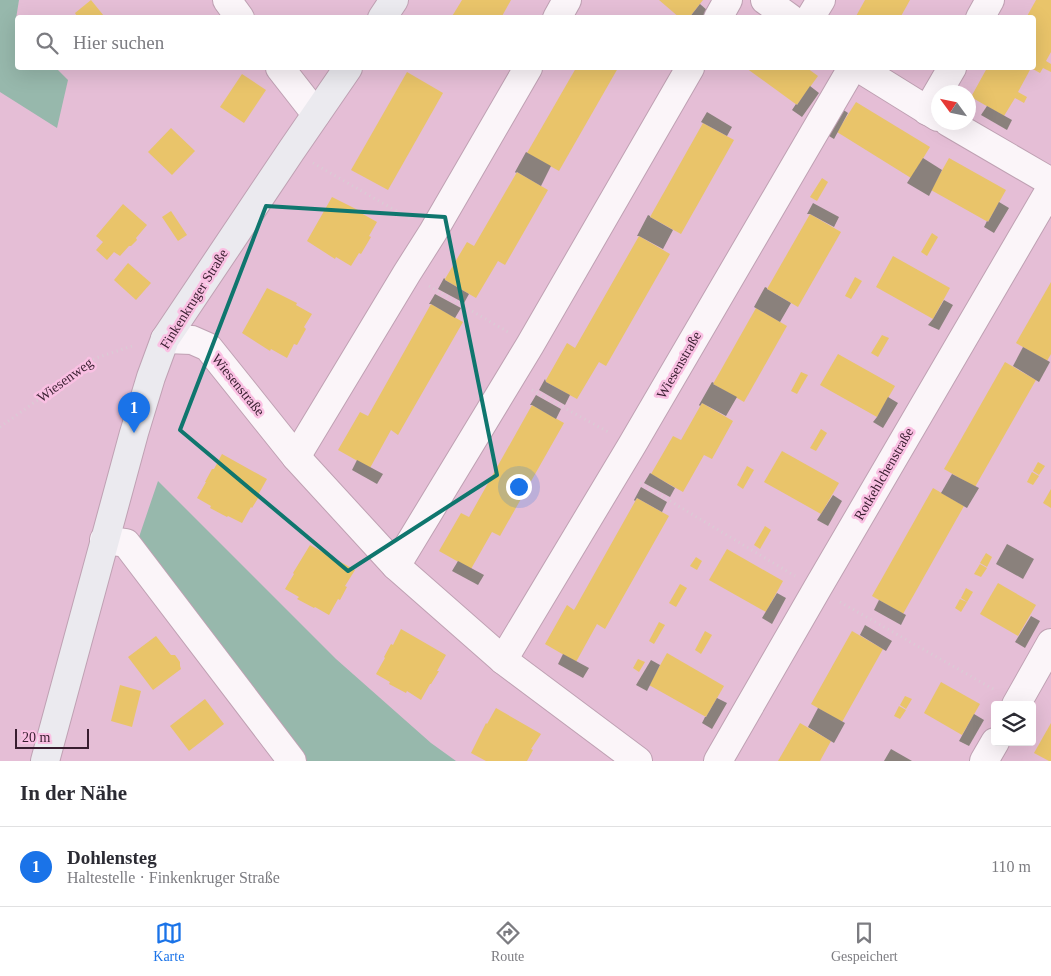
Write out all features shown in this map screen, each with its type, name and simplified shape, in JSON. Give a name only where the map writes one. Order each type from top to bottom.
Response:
[{"type":"street","points":[[226,0],[238,15]]},
{"type":"street","points":[[384,15],[394,0]]},
{"type":"street","points":[[559,15],[567,0]]},
{"type":"street","points":[[720,15],[728,0]]},
{"type":"street","points":[[764,0],[786,15]]},
{"type":"street","points":[[812,15],[821,0]]},
{"type":"street","points":[[982,15],[990,0]]},
{"type":"street","points":[[282,70],[316,114]]},
{"type":"street","name":"Finkenkruger Straße","points":[[45,761],[150,377],[166,339],[290,151],[347,70]]},
{"type":"street","points":[[296,457],[433,232],[527,70]]},
{"type":"street","points":[[396,566],[511,378],[689,70]]},
{"type":"street","name":"Wiesenstraße","points":[[503,660],[632,446],[851,70]]},
{"type":"street","points":[[862,70],[931,113]]},
{"type":"street","points":[[947,85],[951,70]]},
{"type":"street","points":[[961,130],[1051,182]]},
{"type":"street","name":"Rotkehlchenstraße","points":[[718,761],[1051,188]]},
{"type":"street","name":"Wiesenstraße","points":[[166,339],[192,340],[208,347],[296,457],[396,566],[503,660],[638,761]]},
{"type":"street","points":[[104,540],[126,543],[292,761]]},
{"type":"street","points":[[1019,701],[1051,643]]},
{"type":"street","points":[[984,761],[993,746]]},
{"type":"path","points":[[290,151],[433,232]]},
{"type":"path","points":[[407,273],[530,345]]},
{"type":"path","name":"Wiesenweg","points":[[0,427],[96,358],[137,344],[166,339]]},
{"type":"path","points":[[511,378],[632,446]]},
{"type":"path","points":[[617,470],[817,589],[1012,701]]},
{"type":"highlighted area","points":[[266,206],[445,217],[497,475],[348,571],[180,430]]},
{"type":"green space","points":[[0,0],[19,0],[17,15],[15,15],[15,70],[58,70],[68,80],[57,128],[0,92]]},
{"type":"green space","points":[[158,481],[336,659],[431,743],[456,761],[305,761],[138,540]]},
{"type":"building: Wohnen","points":[[91,0],[103,15],[76,15],[75,13]]},
{"type":"building: Wohnen","points":[[462,0],[511,0],[503,15],[453,15]]},
{"type":"building: Wohnen","points":[[659,0],[703,0],[691,15],[676,15]]},
{"type":"building: Wohnen","points":[[865,0],[910,0],[902,15],[857,15]]},
{"type":"building: Wohnen","points":[[1036,0],[1051,0],[1051,52],[1046,61],[1051,64],[1051,72],[1043,68],[1040,73],[1035,70],[1036,15],[1028,15]]},
{"type":"building: Wohnen","points":[[575,70],[617,70],[559,171],[527,153]]},
{"type":"building: Wohnen","points":[[749,70],[810,70],[818,76],[797,105]]},
{"type":"building: Wohnen","points":[[986,70],[1030,70],[1018,92],[1027,97],[1024,103],[1015,98],[1004,116],[976,100],[976,88]]},
{"type":"building: Wohnen","points":[[407,72],[443,93],[388,190],[351,170]]},
{"type":"building: Wohnen","points":[[242,74],[266,90],[244,123],[220,107]]},
{"type":"building: Wohnen","points":[[856,102],[930,147],[911,178],[837,132]]},
{"type":"building: Wohnen","points":[[703,123],[734,140],[681,234],[650,217]]},
{"type":"building: Wohnen","points":[[171,128],[195,151],[172,175],[148,152]]},
{"type":"building: Wohnen","points":[[949,158],[1006,190],[988,222],[931,190]]},
{"type":"building: Wohnen","points":[[517,172],[548,190],[505,265],[498,261],[476,298],[445,279],[467,242],[474,246]]},
{"type":"building: Wohnen","points":[[822,178],[828,182],[817,201],[810,197]]},
{"type":"building: Wohnen","points":[[332,197],[377,222],[361,254],[359,253],[351,266],[336,257],[335,259],[307,241]]},
{"type":"building: Wohnen","points":[[123,204],[147,225],[136,238],[137,240],[120,256],[114,252],[107,260],[96,250],[103,242],[96,236]]},
{"type":"building: Wohnen","points":[[171,211],[187,235],[178,241],[162,217]]},
{"type":"building: Wohnen","points":[[810,214],[841,232],[798,307],[767,289]]},
{"type":"building: Wohnen","points":[[932,233],[938,237],[927,256],[921,252]]},
{"type":"building: Wohnen","points":[[639,236],[670,254],[606,366],[599,362],[577,399],[546,382],[546,380],[567,343],[575,348]]},
{"type":"building: Wohnen","points":[[893,256],[950,288],[933,319],[876,287]]},
{"type":"building: Wohnen","points":[[128,263],[151,283],[136,300],[114,280]]},
{"type":"building: Wohnen","points":[[855,277],[862,281],[851,299],[845,296]]},
{"type":"building: Wohnen","points":[[1051,282],[1051,354],[1047,361],[1016,343]]},
{"type":"building: Wohnen","points":[[267,288],[297,303],[296,305],[312,314],[304,327],[306,329],[297,345],[294,344],[287,358],[271,349],[270,351],[242,333]]},
{"type":"building: Wohnen","points":[[431,304],[463,322],[398,435],[391,430],[370,468],[338,450],[360,412],[368,416]]},
{"type":"building: Wohnen","points":[[756,308],[787,326],[744,402],[713,384]]},
{"type":"building: Wohnen","points":[[882,335],[889,338],[878,357],[871,353]]},
{"type":"building: Wohnen","points":[[838,354],[895,386],[877,417],[820,385]]},
{"type":"building: Wohnen","points":[[1005,362],[1036,380],[975,487],[944,469]]},
{"type":"building: Wohnen","points":[[801,372],[808,375],[797,394],[791,391]]},
{"type":"building: Wohnen","points":[[702,403],[733,421],[712,459],[704,455],[683,492],[651,474],[673,436],[681,440]]},
{"type":"building: Wohnen","points":[[532,405],[564,423],[500,536],[492,532],[471,569],[439,551],[461,513],[469,517]]},
{"type":"building: Wohnen","points":[[821,429],[827,433],[816,451],[810,448]]},
{"type":"building: Wohnen","points":[[782,451],[839,483],[821,514],[764,482]]},
{"type":"building: Wohnen","points":[[222,454],[267,479],[258,495],[260,495],[242,523],[210,508],[211,506],[197,498]]},
{"type":"building: Wohnen","points":[[1038,462],[1045,466],[1039,475],[1033,471]]},
{"type":"building: Wohnen","points":[[747,466],[754,470],[743,489],[737,485]]},
{"type":"building: Wohnen","points":[[1032,472],[1039,476],[1033,485],[1027,482]]},
{"type":"building: Wohnen","points":[[933,488],[964,506],[903,614],[872,596]]},
{"type":"building: Wohnen","points":[[1051,489],[1051,508],[1043,503]]},
{"type":"building: Wohnen","points":[[637,498],[669,516],[605,629],[597,624],[576,662],[545,644],[567,605],[574,610]]},
{"type":"building: Wohnen","points":[[765,526],[771,530],[760,549],[754,545]]},
{"type":"building: Wohnen","points":[[310,545],[355,570],[345,586],[347,587],[340,600],[338,599],[329,615],[297,599],[299,597],[285,589]]},
{"type":"building: Wohnen","points":[[727,549],[783,581],[766,612],[709,580]]},
{"type":"building: Wohnen","points":[[986,553],[992,557],[987,567],[980,563]]},
{"type":"building: Wohnen","points":[[696,557],[702,561],[697,570],[690,566]]},
{"type":"building: Wohnen","points":[[980,564],[987,568],[981,577],[974,574]]},
{"type":"building: Wohnen","points":[[998,583],[1036,605],[1018,636],[980,614]]},
{"type":"building: Wohnen","points":[[680,584],[687,588],[676,607],[669,603]]},
{"type":"building: Wohnen","points":[[966,588],[973,592],[967,602],[961,598]]},
{"type":"building: Wohnen","points":[[960,599],[967,602],[961,612],[955,608]]},
{"type":"building: Wohnen","points":[[659,622],[665,625],[654,644],[649,641]]},
{"type":"building: Wohnen","points":[[401,629],[446,655],[437,671],[439,671],[421,700],[407,691],[406,693],[389,684],[390,682],[376,674]]},
{"type":"building: Wohnen","points":[[705,631],[712,635],[701,654],[695,650]]},
{"type":"building: Wohnen","points":[[852,631],[883,649],[842,722],[811,704]]},
{"type":"building: Wohnen","points":[[156,636],[171,655],[175,655],[180,662],[181,669],[153,690],[128,657]]},
{"type":"building: Wohnen","points":[[667,653],[724,686],[706,717],[649,685]]},
{"type":"building: Wohnen","points":[[638,659],[645,662],[639,672],[633,668]]},
{"type":"building: Wohnen","points":[[941,682],[980,704],[962,735],[924,713]]},
{"type":"building: Wohnen","points":[[120,685],[141,691],[132,727],[111,721]]},
{"type":"building: Wohnen","points":[[905,696],[912,699],[906,709],[900,705]]},
{"type":"building: Wohnen","points":[[205,699],[224,724],[189,751],[170,726]]},
{"type":"building: Wohnen","points":[[899,706],[906,710],[900,719],[894,716]]},
{"type":"building: Wohnen","points":[[496,708],[541,734],[531,749],[533,750],[527,761],[486,761],[471,753]]},
{"type":"building: Wohnen","points":[[800,723],[831,741],[820,761],[778,761]]},
{"type":"building: Wohnen","points":[[1051,723],[1051,761],[1049,761],[1034,753]]},
{"type":"building: Industrie","points":[[700,4],[708,11],[705,15],[691,15]]},
{"type":"building: Industrie","points":[[810,86],[819,93],[802,117],[792,110]]},
{"type":"building: Industrie","points":[[987,106],[1012,120],[1007,130],[981,115]]},
{"type":"building: Industrie","points":[[839,107],[848,113],[834,139],[824,133]]},
{"type":"building: Industrie","points":[[707,112],[732,127],[727,136],[701,122]]},
{"type":"building: Industrie","points":[[526,152],[551,166],[541,186],[515,172]]},
{"type":"building: Industrie","points":[[923,158],[942,170],[929,196],[907,183]]},
{"type":"building: Industrie","points":[[999,202],[1009,208],[994,233],[984,227]]},
{"type":"building: Industrie","points":[[813,203],[839,217],[834,227],[807,214]]},
{"type":"building: Industrie","points":[[648,215],[673,230],[663,249],[637,236]]},
{"type":"building: Industrie","points":[[444,278],[469,294],[464,303],[438,289]]},
{"type":"building: Industrie","points":[[765,287],[791,303],[780,322],[754,307]]},
{"type":"building: Industrie","points":[[435,294],[461,308],[455,318],[429,304]]},
{"type":"building: Industrie","points":[[944,300],[953,305],[939,330],[928,325]]},
{"type":"building: Industrie","points":[[1023,347],[1050,362],[1039,382],[1013,366]]},
{"type":"building: Industrie","points":[[545,379],[546,382],[570,395],[565,405],[539,390]]},
{"type":"building: Industrie","points":[[712,382],[737,397],[726,416],[702,403],[699,405]]},
{"type":"building: Industrie","points":[[536,395],[561,409],[556,419],[530,405]]},
{"type":"building: Industrie","points":[[888,397],[898,403],[883,428],[873,422]]},
{"type":"building: Industrie","points":[[357,460],[383,474],[377,484],[352,470]]},
{"type":"building: Industrie","points":[[650,473],[675,488],[670,497],[644,483]]},
{"type":"building: Industrie","points":[[952,474],[979,488],[967,508],[941,493]]},
{"type":"building: Industrie","points":[[641,487],[667,502],[662,512],[637,498],[634,500]]},
{"type":"building: Industrie","points":[[833,495],[842,501],[828,526],[817,520]]},
{"type":"building: Industrie","points":[[1007,544],[1034,559],[1023,579],[996,564]]},
{"type":"building: Industrie","points":[[458,561],[484,575],[478,585],[452,571]]},
{"type":"building: Industrie","points":[[777,593],[786,598],[772,624],[762,618]]},
{"type":"building: Industrie","points":[[879,600],[906,615],[901,625],[874,610]]},
{"type":"building: Industrie","points":[[1031,616],[1040,621],[1025,648],[1015,642]]},
{"type":"building: Industrie","points":[[865,625],[892,641],[886,651],[860,635]]},
{"type":"building: Industrie","points":[[563,654],[589,668],[583,678],[558,664]]},
{"type":"building: Industrie","points":[[651,660],[660,665],[647,691],[636,685]]},
{"type":"building: Industrie","points":[[717,698],[727,703],[712,729],[702,723]]},
{"type":"building: Industrie","points":[[818,708],[845,723],[834,743],[808,727]]},
{"type":"building: Industrie","points":[[974,714],[984,720],[969,746],[959,741]]},
{"type":"building: Industrie","points":[[891,749],[912,761],[884,761]]},
{"type":"place","name":"Dohlensteg","points":[[134,433]]}]
